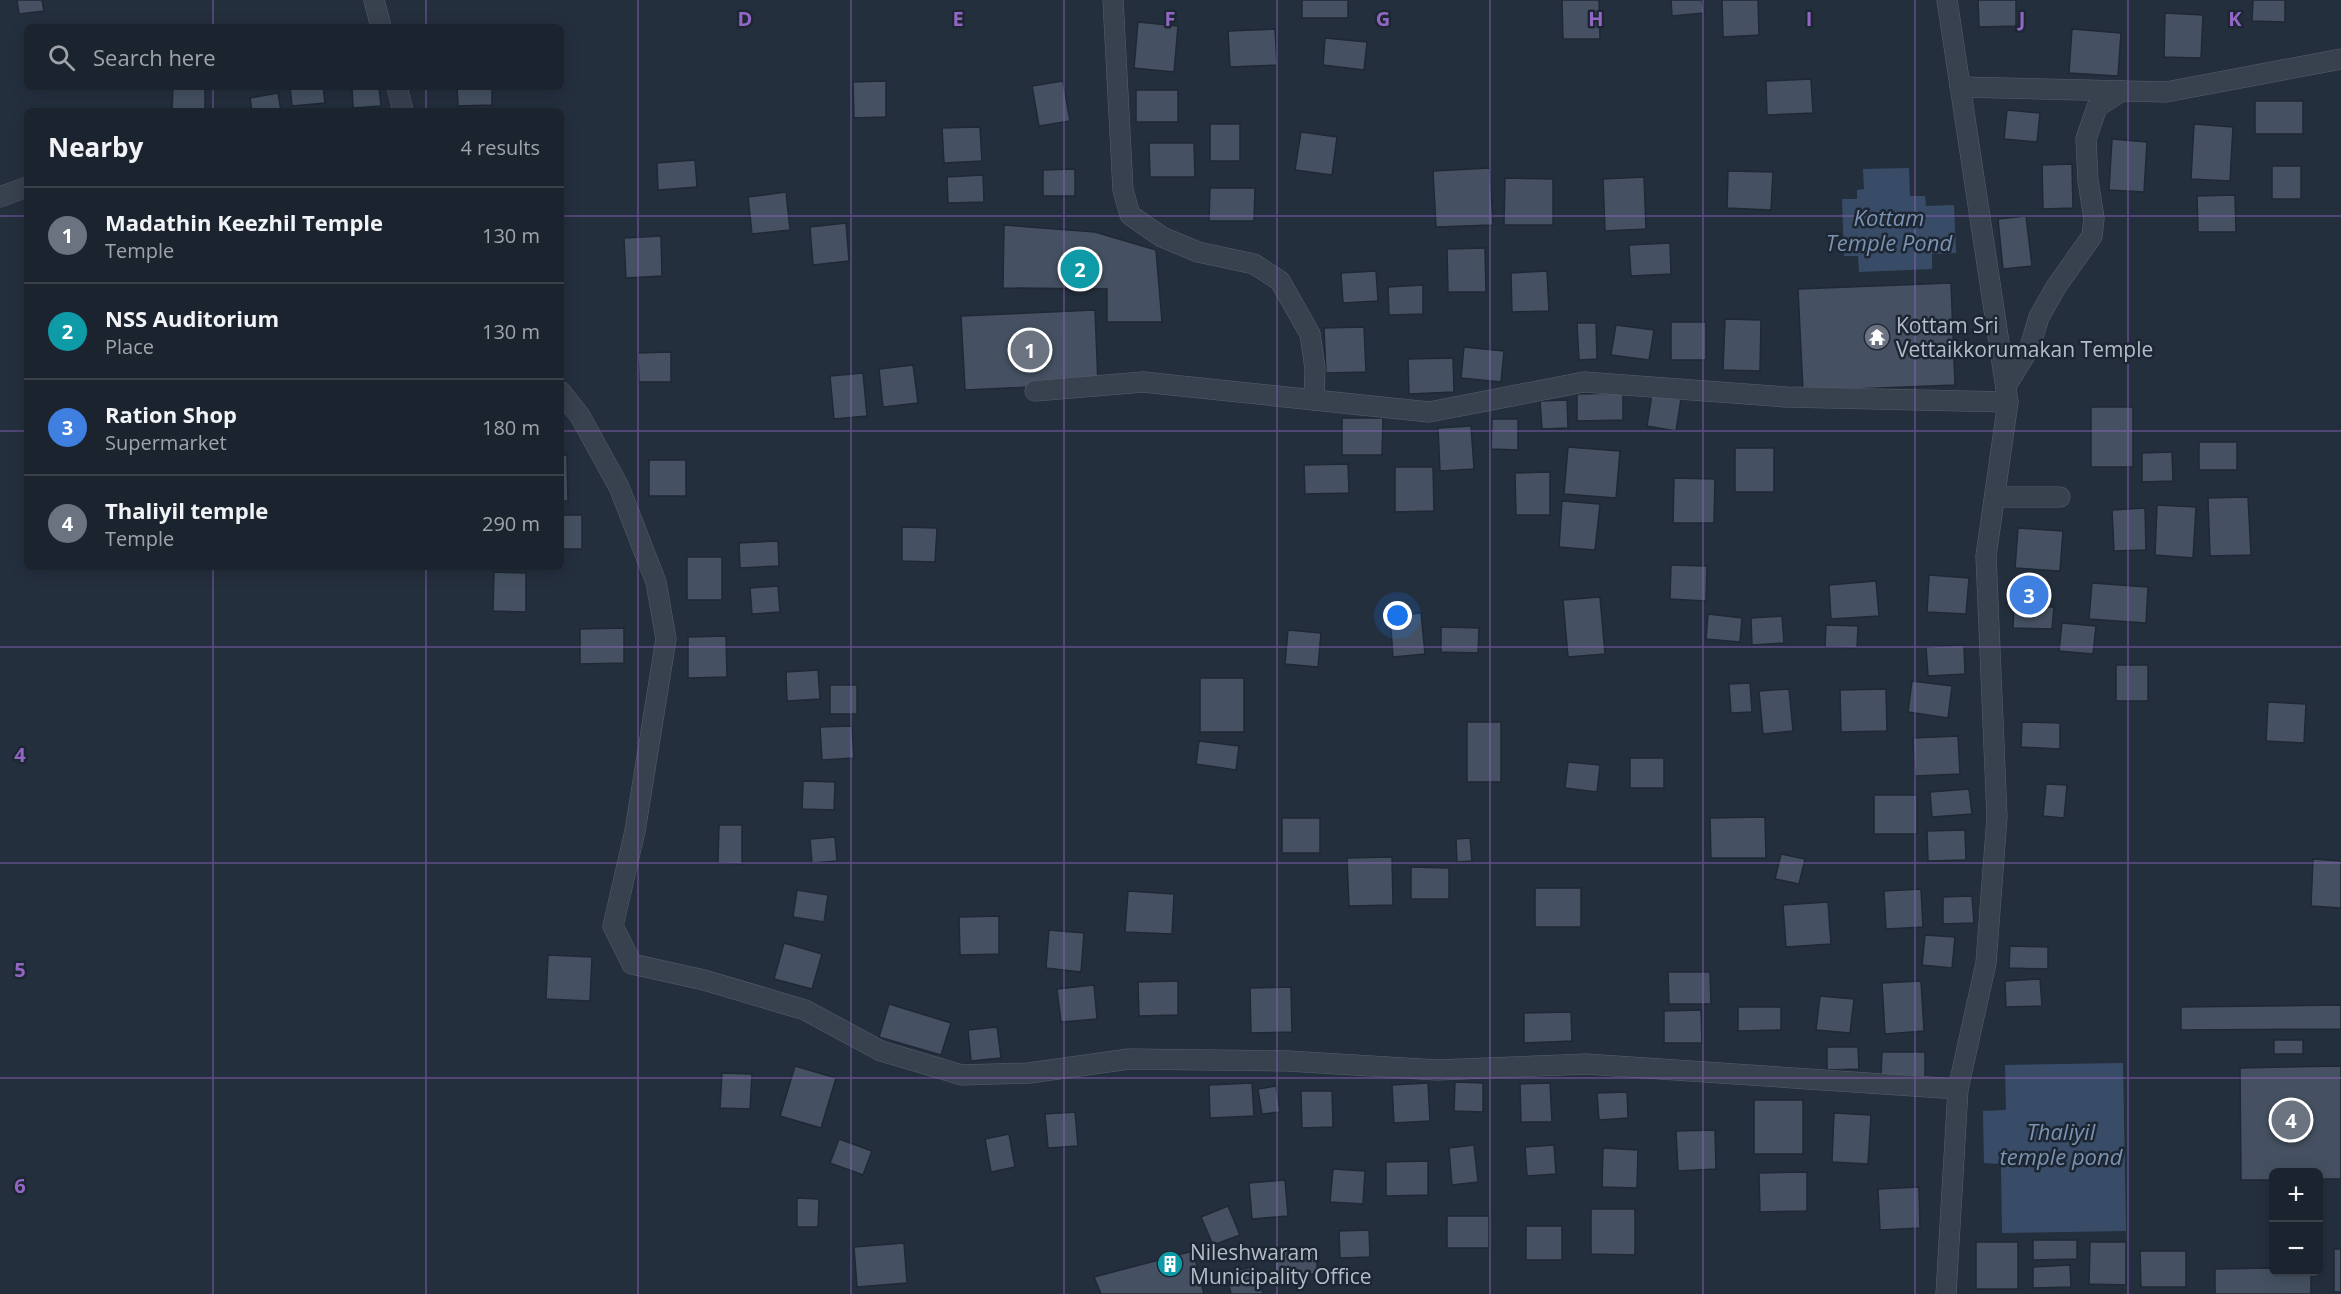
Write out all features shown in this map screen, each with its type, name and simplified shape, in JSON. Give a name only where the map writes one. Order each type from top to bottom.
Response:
[{"type":"street","points":[[374,0],[380,24]]},
{"type":"street","points":[[1113,0],[1123,190],[1130,215],[1162,237],[1198,252],[1254,264],[1280,282],[1310,334],[1315,368],[1314,400]]},
{"type":"street","points":[[1946,1294],[1958,1089],[1986,963],[1997,817],[1986,556],[2007,394],[1947,0]]},
{"type":"street","points":[[1960,87],[2166,92],[2341,58]]},
{"type":"street","points":[[398,90],[402,108]]},
{"type":"street","points":[[2007,394],[2030,347],[2039,317],[2056,287],[2092,236],[2094,218],[2088,181],[2086,139],[2097,107],[2122,91]]},
{"type":"street","points":[[0,197],[24,188]]},
{"type":"street","points":[[1035,391],[1143,382],[1429,412],[1584,382],[1786,397],[2007,394]]},
{"type":"street","points":[[564,396],[580,416],[619,487],[656,582],[666,639],[635,831],[613,926],[632,964],[704,980],[805,1010],[881,1051],[962,1075],[1029,1073],[1129,1059],[1288,1061],[1437,1070],[1586,1064],[1958,1089]]},
{"type":"street","points":[[1995,497],[2060,497]]},
{"type":"water","name":"Kottam Temple Pond","points":[[1909,168],[1910,196],[1925,196],[1926,206],[1954,205],[1956,253],[1932,254],[1932,269],[1859,272],[1858,256],[1844,256],[1842,199],[1857,199],[1857,190],[1864,189],[1863,169]]},
{"type":"water","name":"Thaliyil temple pond","points":[[2123,1063],[2126,1231],[2002,1233],[2001,1164],[1984,1163],[1983,1111],[2006,1110],[2005,1065]]},
{"type":"building","points":[[17,0],[42,0],[44,11],[19,14]]},
{"type":"building","points":[[1302,0],[1348,0],[1348,18],[1302,18]]},
{"type":"building","points":[[1562,0],[1599,0],[1600,39],[1563,39]]},
{"type":"building","points":[[1671,0],[1702,0],[1704,13],[1672,16]]},
{"type":"building","points":[[1722,0],[1758,0],[1759,35],[1723,37]]},
{"type":"building","points":[[1978,0],[2016,0],[2016,26],[1979,27]]},
{"type":"building","points":[[2253,0],[2285,0],[2285,22],[2252,21]]},
{"type":"building","points":[[2165,13],[2203,15],[2201,58],[2164,57]]},
{"type":"building","points":[[1138,22],[1178,26],[1174,72],[1134,68]]},
{"type":"building","points":[[1275,29],[1277,65],[1230,67],[1228,31]]},
{"type":"building","points":[[2072,29],[2121,33],[2118,76],[2069,73]]},
{"type":"building","points":[[1325,38],[1367,42],[1364,70],[1323,65]]},
{"type":"building","points":[[1811,79],[1813,113],[1767,115],[1766,81]]},
{"type":"building","points":[[886,81],[886,117],[854,118],[853,82]]},
{"type":"building","points":[[1063,81],[1070,121],[1039,126],[1032,86]]},
{"type":"building","points":[[173,90],[205,90],[205,108],[172,108]]},
{"type":"building","points":[[290,90],[323,90],[325,103],[292,106]]},
{"type":"building","points":[[352,90],[379,90],[381,106],[353,108]]},
{"type":"building","points":[[457,90],[492,90],[492,105],[458,106]]},
{"type":"building","points":[[1136,90],[1178,90],[1178,122],[1136,122]]},
{"type":"building","points":[[278,93],[280,108],[252,108],[250,98]]},
{"type":"building","points":[[2255,101],[2303,101],[2303,134],[2255,134]]},
{"type":"building","points":[[2007,110],[2040,113],[2037,142],[2004,139]]},
{"type":"building","points":[[1210,124],[1240,124],[1240,161],[1210,161]]},
{"type":"building","points":[[2194,124],[2233,127],[2230,181],[2191,179]]},
{"type":"building","points":[[980,127],[982,161],[944,163],[942,128]]},
{"type":"building","points":[[1301,132],[1337,137],[1332,175],[1295,170]]},
{"type":"building","points":[[2112,139],[2147,142],[2144,192],[2109,190]]},
{"type":"building","points":[[1149,143],[1194,143],[1195,177],[1150,177]]},
{"type":"building","points":[[695,160],[697,187],[658,190],[657,163]]},
{"type":"building","points":[[2072,164],[2073,208],[2043,209],[2042,165]]},
{"type":"building","points":[[2272,166],[2301,166],[2301,199],[2272,199]]},
{"type":"building","points":[[1490,168],[1493,225],[1436,227],[1433,171]]},
{"type":"building","points":[[1075,169],[1075,196],[1043,196],[1043,170]]},
{"type":"building","points":[[1728,171],[1773,172],[1771,210],[1727,208]]},
{"type":"building","points":[[983,175],[984,202],[948,203],[947,177]]},
{"type":"building","points":[[1644,177],[1646,229],[1605,231],[1603,179]]},
{"type":"building","points":[[1505,178],[1553,179],[1553,225],[1504,225]]},
{"type":"building","points":[[1210,188],[1255,188],[1254,221],[1209,221]]},
{"type":"building","points":[[786,192],[790,230],[752,234],[748,197]]},
{"type":"building","points":[[2235,195],[2236,232],[2198,232],[2197,196]]},
{"type":"building","points":[[2026,216],[2032,266],[2003,269],[1998,219]]},
{"type":"building","points":[[846,223],[849,261],[813,265],[810,227]]},
{"type":"building","points":[[1004,225],[1095,232],[1156,250],[1162,322],[1107,322],[1107,289],[1003,288]]},
{"type":"building","points":[[661,236],[662,276],[626,278],[624,238]]},
{"type":"building","points":[[1670,243],[1671,274],[1631,276],[1629,245]]},
{"type":"building","points":[[1485,248],[1486,292],[1448,292],[1447,249]]},
{"type":"building","points":[[1376,271],[1378,301],[1343,303],[1341,273]]},
{"type":"building","points":[[1547,271],[1549,311],[1512,312],[1511,273]]},
{"type":"building","name":"Kottam Sri Vettaikkorumakan Temple","points":[[1951,283],[1955,385],[1803,391],[1798,289]]},
{"type":"building","points":[[1423,285],[1423,314],[1389,315],[1388,287]]},
{"type":"building","points":[[1095,310],[1098,384],[965,390],[961,316]]},
{"type":"building","points":[[1725,319],[1761,320],[1760,371],[1723,370]]},
{"type":"building","points":[[1671,322],[1706,322],[1706,360],[1671,360]]},
{"type":"building","points":[[1577,323],[1596,323],[1597,359],[1579,360]]},
{"type":"building","points":[[1616,325],[1654,330],[1649,360],[1611,355]]},
{"type":"building","points":[[1364,327],[1366,372],[1326,373],[1324,328]]},
{"type":"building","points":[[1464,347],[1504,351],[1501,382],[1461,378]]},
{"type":"building","points":[[671,352],[671,382],[639,382],[638,353]]},
{"type":"building","points":[[1453,358],[1454,392],[1409,394],[1408,359]]},
{"type":"building","points":[[913,365],[918,403],[883,407],[879,369]]},
{"type":"building","points":[[863,373],[867,416],[834,419],[830,376]]},
{"type":"building","points":[[1623,393],[1623,420],[1577,421],[1577,394]]},
{"type":"building","points":[[1652,394],[1681,399],[1676,431],[1647,426]]},
{"type":"building","points":[[1567,400],[1568,428],[1542,429],[1540,401]]},
{"type":"building","points":[[2091,407],[2133,407],[2133,467],[2091,467]]},
{"type":"building","points":[[1342,418],[1383,418],[1382,455],[1342,455]]},
{"type":"building","points":[[1492,419],[1518,419],[1518,450],[1491,449]]},
{"type":"building","points":[[1471,426],[1474,469],[1440,471],[1438,428]]},
{"type":"building","points":[[2199,442],[2237,442],[2237,470],[2199,470]]},
{"type":"building","points":[[1568,447],[1620,451],[1616,498],[1564,494]]},
{"type":"building","points":[[1735,448],[1774,448],[1774,492],[1735,492]]},
{"type":"building","points":[[2172,452],[2173,481],[2142,482],[2142,453]]},
{"type":"building","points":[[564,455],[567,455],[568,501],[564,501]]},
{"type":"building","points":[[649,460],[686,460],[686,496],[649,496]]},
{"type":"building","points":[[1348,464],[1349,493],[1305,494],[1304,465]]},
{"type":"building","points":[[1395,467],[1433,467],[1434,511],[1395,512]]},
{"type":"building","points":[[1550,472],[1550,515],[1516,515],[1515,473]]},
{"type":"building","points":[[1674,478],[1715,479],[1714,523],[1673,523]]},
{"type":"building","points":[[2248,497],[2251,555],[2210,556],[2208,498]]},
{"type":"building","points":[[1562,501],[1600,504],[1595,550],[1559,547]]},
{"type":"building","points":[[2157,505],[2196,507],[2193,558],[2155,555]]},
{"type":"building","points":[[2145,508],[2146,550],[2114,551],[2112,510]]},
{"type":"building","points":[[564,515],[582,515],[582,549],[564,549]]},
{"type":"building","points":[[902,527],[937,528],[935,562],[902,561]]},
{"type":"building","points":[[2018,528],[2063,531],[2060,571],[2015,568]]},
{"type":"building","points":[[778,541],[779,566],[740,568],[739,543]]},
{"type":"building","points":[[687,557],[722,557],[722,600],[687,600]]},
{"type":"building","points":[[1671,565],[1707,566],[1706,601],[1670,599]]},
{"type":"building","points":[[494,572],[526,573],[526,612],[493,611]]},
{"type":"building","points":[[1929,575],[1969,578],[1966,614],[1927,612]]},
{"type":"building","points":[[2044,579],[2043,607],[2054,607],[2052,629],[2013,628],[2015,583]]},
{"type":"building","points":[[1876,581],[1879,616],[1831,619],[1829,585]]},
{"type":"building","points":[[2092,583],[2148,587],[2146,623],[2089,619]]},
{"type":"building","points":[[778,586],[780,612],[752,614],[750,588]]},
{"type":"building","points":[[1600,597],[1605,654],[1568,657],[1563,600]]},
{"type":"building","points":[[1421,613],[1425,654],[1393,657],[1390,616]]},
{"type":"building","points":[[1708,614],[1742,618],[1740,642],[1706,639]]},
{"type":"building","points":[[1782,616],[1784,643],[1752,645],[1751,618]]},
{"type":"building","points":[[2062,623],[2096,626],[2093,654],[2059,651]]},
{"type":"building","points":[[1826,625],[1858,626],[1857,648],[1825,647]]},
{"type":"building","points":[[1441,627],[1479,628],[1478,653],[1441,652]]},
{"type":"building","points":[[624,628],[624,663],[580,664],[580,629]]},
{"type":"building","points":[[1288,630],[1321,633],[1318,667],[1285,664]]},
{"type":"building","points":[[726,636],[727,677],[688,678],[688,637]]},
{"type":"building","points":[[1964,645],[1965,674],[1928,676],[1926,647]]},
{"type":"building","points":[[2116,665],[2148,665],[2148,701],[2116,701]]},
{"type":"building","points":[[818,670],[820,699],[787,701],[786,672]]},
{"type":"building","points":[[1200,678],[1244,678],[1244,732],[1200,732]]},
{"type":"building","points":[[1912,681],[1952,686],[1948,718],[1908,712]]},
{"type":"building","points":[[1750,683],[1752,712],[1731,713],[1729,684]]},
{"type":"building","points":[[830,685],[857,685],[857,714],[830,714]]},
{"type":"building","points":[[1789,689],[1793,731],[1763,734],[1759,691]]},
{"type":"building","points":[[1886,689],[1887,731],[1841,732],[1840,690]]},
{"type":"building","points":[[2268,702],[2306,704],[2304,743],[2266,741]]},
{"type":"building","points":[[1467,722],[1501,722],[1501,782],[1467,782]]},
{"type":"building","points":[[2022,722],[2060,723],[2060,749],[2021,747]]},
{"type":"building","points":[[852,726],[854,758],[822,760],[820,727]]},
{"type":"building","points":[[1958,736],[1960,774],[1915,776],[1913,738]]},
{"type":"building","points":[[1199,741],[1239,746],[1236,770],[1196,764]]},
{"type":"building","points":[[1630,758],[1664,758],[1664,788],[1630,788]]},
{"type":"building","points":[[1568,762],[1600,765],[1597,792],[1565,788]]},
{"type":"building","points":[[803,781],[835,782],[834,810],[802,809]]},
{"type":"building","points":[[2046,784],[2067,785],[2064,818],[2043,816]]},
{"type":"building","points":[[1969,789],[1972,814],[1932,817],[1930,792]]},
{"type":"building","points":[[1874,795],[1917,795],[1917,834],[1874,834]]},
{"type":"building","points":[[1765,817],[1766,858],[1711,858],[1710,818]]},
{"type":"building","points":[[1282,818],[1320,818],[1320,853],[1282,853]]},
{"type":"building","points":[[719,825],[742,825],[742,864],[718,863]]},
{"type":"building","points":[[1965,830],[1966,860],[1928,861],[1927,831]]},
{"type":"building","points":[[835,837],[837,861],[812,863],[810,839]]},
{"type":"building","points":[[1470,838],[1472,861],[1457,862],[1456,839]]},
{"type":"building","points":[[1781,854],[1805,859],[1799,884],[1775,879]]},
{"type":"building","points":[[1392,857],[1393,905],[1349,906],[1347,858]]},
{"type":"building","points":[[2313,859],[2341,861],[2341,908],[2311,906]]},
{"type":"building","points":[[1411,867],[1449,868],[1449,899],[1411,899]]},
{"type":"building","points":[[1535,888],[1581,888],[1581,927],[1535,927]]},
{"type":"building","points":[[1921,889],[1923,927],[1886,929],[1884,891]]},
{"type":"building","points":[[797,890],[828,895],[824,922],[793,917]]},
{"type":"building","points":[[1128,891],[1174,894],[1172,934],[1125,932]]},
{"type":"building","points":[[1972,896],[1974,923],[1943,924],[1943,897]]},
{"type":"building","points":[[1828,902],[1831,944],[1786,947],[1783,905]]},
{"type":"building","points":[[999,916],[999,954],[960,955],[959,917]]},
{"type":"building","points":[[1049,930],[1084,933],[1081,972],[1046,968]]},
{"type":"building","points":[[1925,935],[1955,937],[1952,968],[1922,965]]},
{"type":"building","points":[[784,943],[822,954],[812,989],[774,979]]},
{"type":"building","points":[[2010,946],[2048,947],[2048,969],[2009,968]]},
{"type":"building","points":[[548,955],[592,957],[590,1001],[546,999]]},
{"type":"building","points":[[1668,972],[1710,972],[1711,1004],[1669,1004]]},
{"type":"building","points":[[2040,979],[2042,1006],[2006,1007],[2005,981]]},
{"type":"building","points":[[1178,981],[1178,1015],[1139,1016],[1138,982]]},
{"type":"building","points":[[1921,981],[1924,1031],[1885,1034],[1882,983]]},
{"type":"building","points":[[1094,985],[1097,1019],[1061,1022],[1057,989]]},
{"type":"building","points":[[1291,987],[1292,1032],[1251,1033],[1250,988]]},
{"type":"building","points":[[1820,996],[1854,999],[1850,1033],[1816,1030]]},
{"type":"building","points":[[889,1004],[951,1023],[941,1055],[879,1037]]},
{"type":"building","points":[[2341,1005],[2341,1029],[2181,1030],[2181,1007]]},
{"type":"building","points":[[1738,1007],[1781,1007],[1781,1030],[1738,1031]]},
{"type":"building","points":[[1701,1010],[1702,1043],[1664,1043],[1664,1011]]},
{"type":"building","points":[[1571,1012],[1572,1041],[1524,1043],[1524,1013]]},
{"type":"building","points":[[997,1027],[1001,1058],[971,1061],[968,1030]]},
{"type":"building","points":[[2274,1040],[2303,1040],[2303,1054],[2274,1054]]},
{"type":"building","points":[[1827,1047],[1858,1047],[1859,1069],[1827,1070]]},
{"type":"building","points":[[1882,1052],[1925,1052],[1925,1078],[1881,1076]]},
{"type":"building","points":[[795,1066],[836,1078],[821,1128],[780,1116]]},
{"type":"building","points":[[2341,1066],[2341,1179],[2323,1179],[2323,1168],[2269,1168],[2269,1180],[2241,1180],[2240,1068]]},
{"type":"building","points":[[722,1073],[752,1074],[750,1109],[720,1108]]},
{"type":"building","points":[[1455,1082],[1483,1083],[1483,1112],[1454,1111]]},
{"type":"building","points":[[1252,1083],[1254,1116],[1210,1118],[1209,1085]]},
{"type":"building","points":[[1428,1083],[1430,1121],[1394,1123],[1392,1085]]},
{"type":"building","points":[[1550,1083],[1552,1122],[1521,1122],[1520,1084]]},
{"type":"building","points":[[1276,1086],[1280,1112],[1262,1114],[1258,1089]]},
{"type":"building","points":[[1301,1091],[1332,1091],[1333,1127],[1302,1128]]},
{"type":"building","points":[[1627,1092],[1628,1118],[1599,1120],[1597,1093]]},
{"type":"building","points":[[1754,1100],[1803,1100],[1803,1154],[1754,1154]]},
{"type":"building","points":[[1075,1112],[1078,1146],[1048,1148],[1045,1114]]},
{"type":"building","points":[[1834,1113],[1871,1115],[1868,1164],[1832,1162]]},
{"type":"building","points":[[1715,1130],[1716,1169],[1678,1171],[1676,1131]]},
{"type":"building","points":[[1009,1134],[1015,1167],[991,1172],[985,1139]]},
{"type":"building","points":[[839,1139],[872,1151],[863,1175],[830,1163]]},
{"type":"building","points":[[1474,1145],[1478,1182],[1452,1185],[1449,1148]]},
{"type":"building","points":[[1554,1145],[1556,1174],[1527,1176],[1525,1147]]},
{"type":"building","points":[[1603,1148],[1638,1150],[1637,1188],[1602,1187]]},
{"type":"building","points":[[1428,1161],[1428,1195],[1386,1196],[1386,1162]]},
{"type":"building","points":[[1333,1169],[1365,1171],[1363,1204],[1330,1202]]},
{"type":"building","points":[[1807,1172],[1807,1211],[1760,1212],[1759,1173]]},
{"type":"building","points":[[1285,1180],[1288,1216],[1252,1219],[1249,1183]]},
{"type":"building","points":[[1919,1187],[1920,1228],[1880,1230],[1878,1189]]},
{"type":"building","points":[[797,1198],[819,1199],[818,1227],[797,1227]]},
{"type":"building","points":[[1228,1206],[1240,1235],[1213,1245],[1201,1217]]},
{"type":"building","points":[[1591,1209],[1635,1209],[1635,1255],[1591,1254]]},
{"type":"building","points":[[1447,1216],[1489,1216],[1489,1248],[1447,1248]]},
{"type":"building","points":[[1526,1226],[1562,1226],[1562,1260],[1526,1260]]},
{"type":"building","points":[[1369,1230],[1370,1257],[1340,1258],[1339,1231]]},
{"type":"building","points":[[2033,1240],[2077,1240],[2077,1259],[2033,1260]]},
{"type":"building","points":[[1976,1242],[2018,1242],[2018,1289],[1976,1289]]},
{"type":"building","points":[[2090,1242],[2126,1242],[2126,1285],[2089,1284]]},
{"type":"building","points":[[904,1243],[907,1283],[857,1287],[854,1247]]},
{"type":"building","points":[[1275,1248],[1317,1248],[1317,1274],[1275,1274]]},
{"type":"building","points":[[2334,1249],[2341,1249],[2341,1292],[2334,1292]]},
{"type":"building","name":"Nileshwaram Municipality Office","points":[[1193,1251],[1204,1294],[1101,1294],[1094,1277]]},
{"type":"building","points":[[2140,1251],[2186,1251],[2186,1287],[2141,1287]]},
{"type":"building","points":[[2070,1265],[2071,1287],[2033,1288],[2033,1267]]},
{"type":"building","points":[[1256,1266],[1263,1294],[1231,1294],[1226,1273]]},
{"type":"building","points":[[2269,1268],[2269,1276],[2311,1276],[2311,1294],[2215,1294],[2215,1269]]},
{"type":"place","name":"NSS Auditorium","points":[[1080,269]]},
{"type":"place","name":"Kottam Sri Vettaikkorumakan Temple","points":[[1877,337]]},
{"type":"place","name":"Madathin Keezhil Temple","points":[[1030,350]]},
{"type":"place","name":"Ration Shop","points":[[2029,595]]},
{"type":"place","name":"Thaliyil temple","points":[[2291,1120]]},
{"type":"place","name":"Nileshwaram Municipality Office","points":[[1170,1264]]}]
